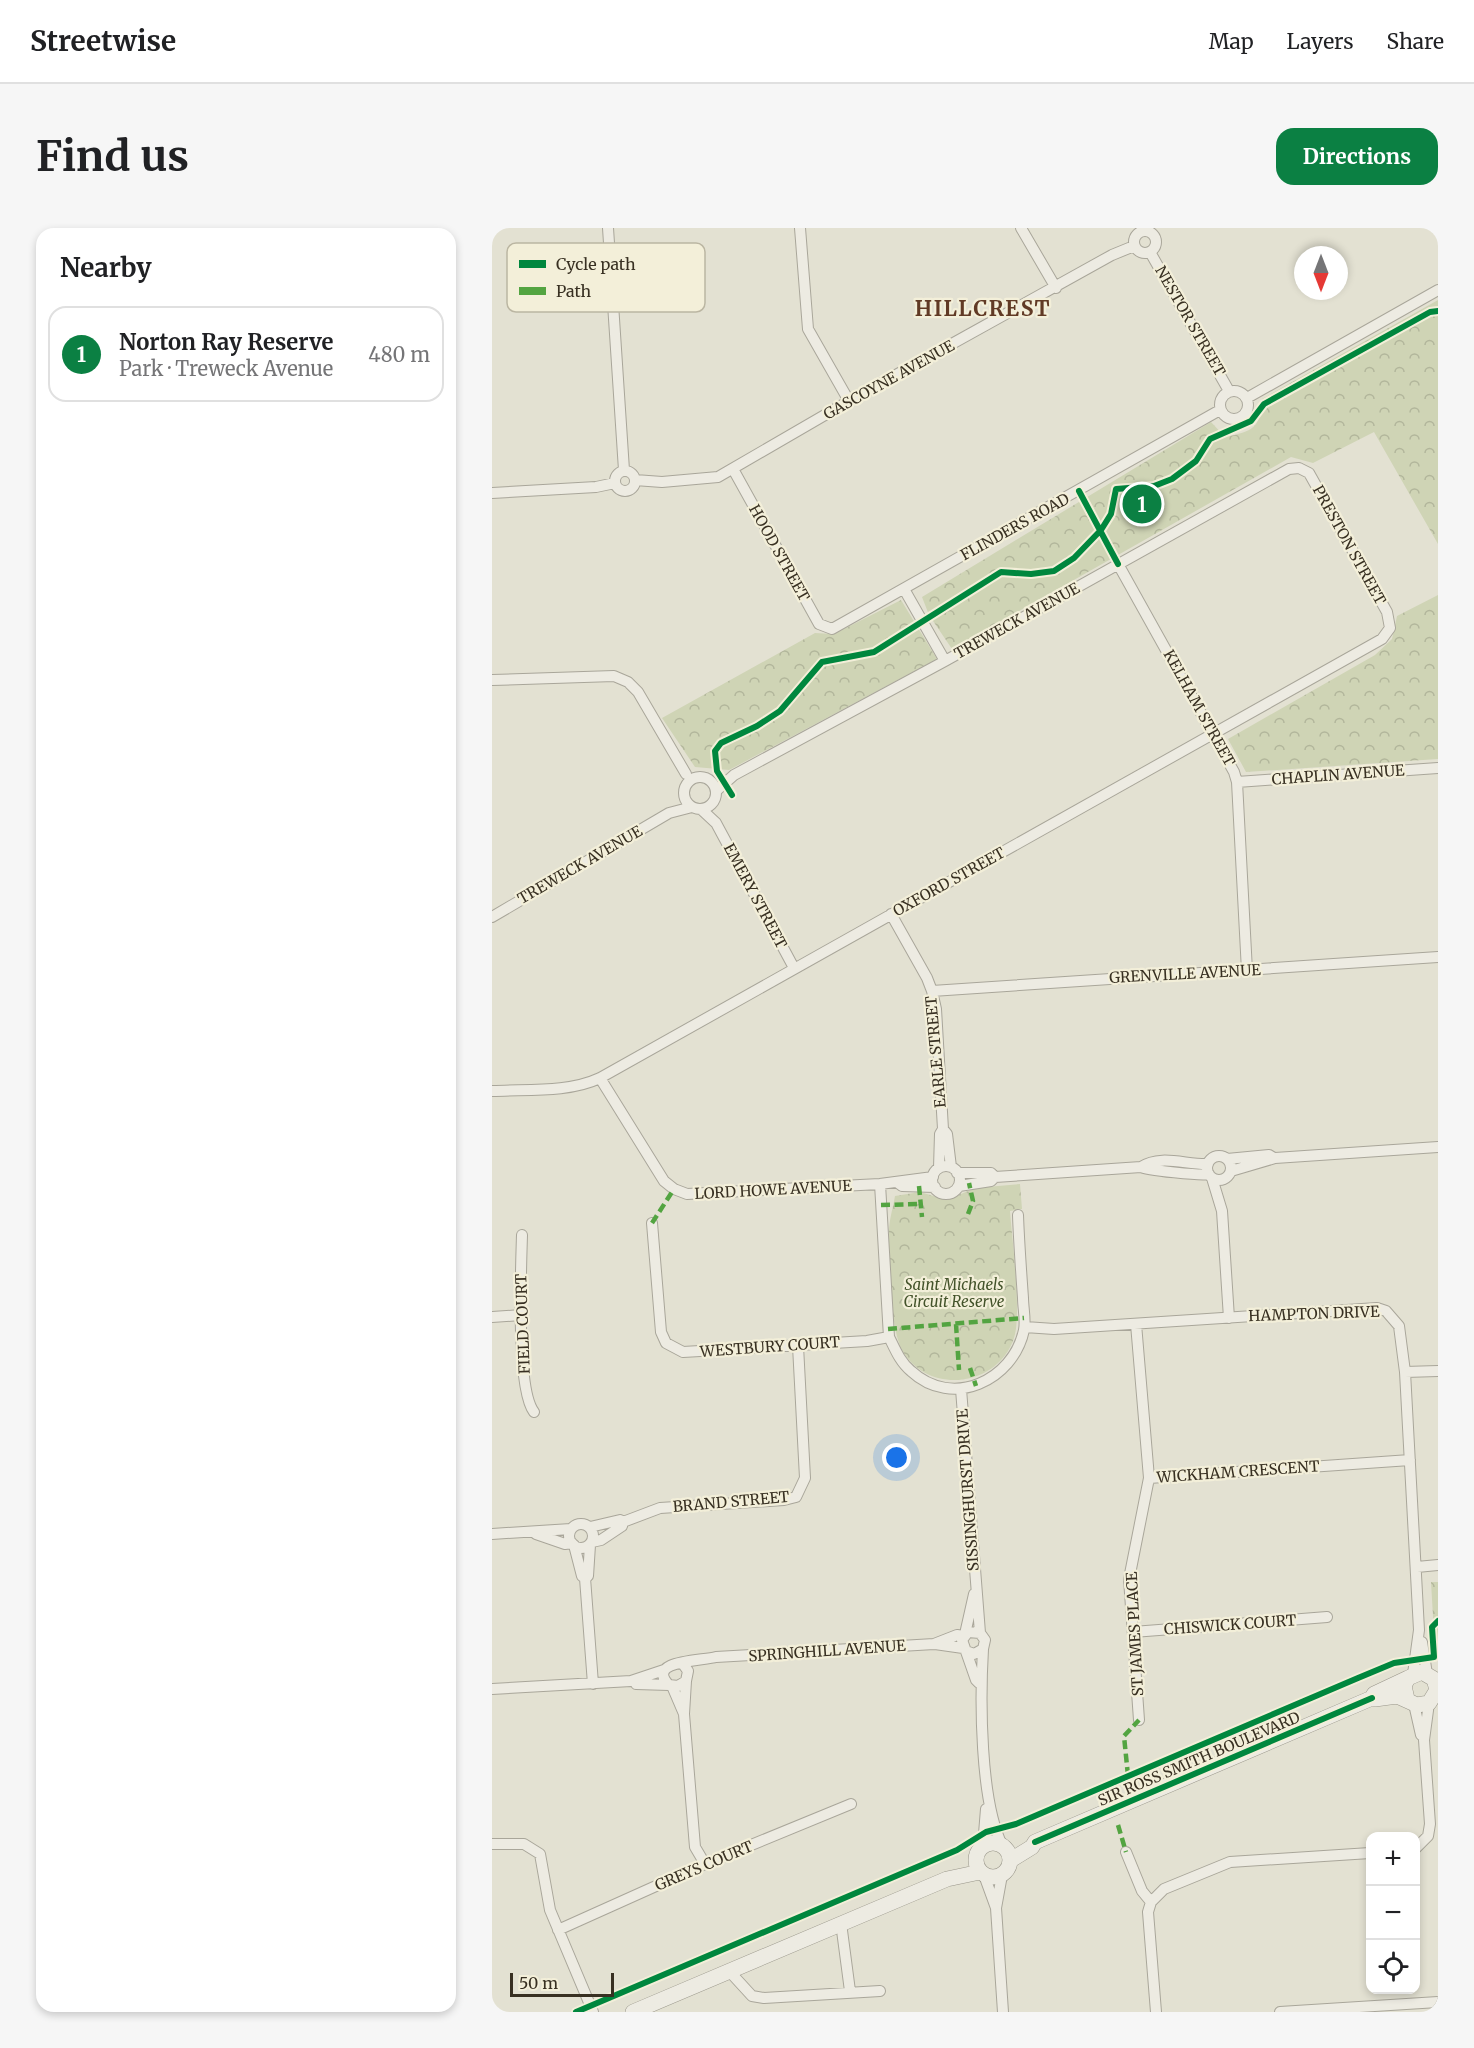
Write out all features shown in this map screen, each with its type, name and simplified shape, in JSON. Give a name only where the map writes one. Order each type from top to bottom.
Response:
[{"type":"street","points":[[608,228],[609,243]]},
{"type":"street","points":[[800,228],[808,329],[849,401]]},
{"type":"street","points":[[1021,228],[1056,288]]},
{"type":"street","points":[[1158,231],[1156,244],[1150,252],[1140,252],[1134,246],[1134,240],[1139,232],[1158,231]]},
{"type":"street","name":"GASCOYNE AVENUE","points":[[636,480],[662,482],[718,477],[733,470],[849,401],[1112,255],[1134,246]]},
{"type":"street","name":"NESTOR STREET","points":[[1150,252],[1229,391]]},
{"type":"street","points":[[1247,398],[1438,290]]},
{"type":"street","points":[[614,312],[624,470]]},
{"type":"street","points":[[1229,391],[1239,391],[1247,398],[1248,409],[1238,419],[1230,419],[1220,410],[1222,396],[1229,391]]},
{"type":"street","name":"FLINDERS ROAD","points":[[832,629],[1220,410]]},
{"type":"street","name":"TREWECK AVENUE","points":[[716,791],[734,775],[945,661],[1289,469],[1299,468]]},
{"type":"street","name":"PRESTON STREET","points":[[1299,468],[1308,473],[1314,483],[1387,612],[1390,628]]},
{"type":"street","points":[[624,470],[631,472],[636,480],[632,489],[627,491],[620,490],[615,483],[615,476],[624,470]]},
{"type":"street","name":"HOOD STREET","points":[[733,470],[819,624],[832,629]]},
{"type":"street","points":[[492,493],[596,487],[615,483]]},
{"type":"street","name":"KELHAM STREET","points":[[1118,564],[1214,734],[1237,782],[1247,971]]},
{"type":"street","points":[[904,590],[945,661]]},
{"type":"street","name":"OXFORD STREET","points":[[492,1091],[570,1087],[585,1085],[600,1078],[1382,639],[1390,628]]},
{"type":"street","points":[[492,680],[614,676],[628,682],[638,692],[686,774]]},
{"type":"street","name":"CHAPLIN AVENUE","points":[[1237,782],[1438,768]]},
{"type":"street","name":"TREWECK AVENUE","points":[[709,780],[734,775]]},
{"type":"street","points":[[703,777],[709,780],[716,791],[713,802],[696,808],[684,796],[690,780],[703,777]]},
{"type":"street","name":"TREWECK AVENUE","points":[[492,917],[669,813],[684,796]]},
{"type":"street","name":"EMERY STREET","points":[[713,802],[716,823],[794,968]]},
{"type":"street","name":"TREWECK AVENUE","points":[[669,813],[696,808]]},
{"type":"street","name":"EMERY STREET","points":[[696,808],[716,823]]},
{"type":"street","name":"EARLE STREET","points":[[891,914],[932,991],[936,1009],[943,1128],[940,1134],[943,1175],[959,1186]]},
{"type":"street","name":"GRENVILLE AVENUE","points":[[932,991],[1438,957]]},
{"type":"street","name":"LORD HOWE AVENUE","points":[[600,1078],[664,1181],[681,1192],[708,1195],[898,1183],[902,1186],[943,1175],[991,1173],[995,1177]]},
{"type":"street","points":[[1210,1172],[1220,1180],[1275,1158],[1438,1148]]},
{"type":"street","points":[[1229,1318],[1221,1211],[1210,1172],[1216,1156],[1227,1159],[1269,1155],[1275,1158]]},
{"type":"street","points":[[1221,1211],[1224,1206],[1228,1175],[1227,1159]]},
{"type":"street","name":"LORD HOWE AVENUE","points":[[943,1175],[947,1194],[959,1186],[991,1181],[995,1177],[1141,1167],[1148,1171],[1166,1169],[1202,1176],[1210,1172]]},
{"type":"street","points":[[879,1184],[889,1337],[898,1355],[921,1379],[945,1388],[961,1389],[989,1380],[1001,1371],[1019,1346],[1025,1328],[1018,1215]]},
{"type":"street","name":"WESTBURY COURT","points":[[652,1223],[661,1332],[672,1348],[683,1352],[798,1346],[889,1337]]},
{"type":"street","name":"FIELD COURT","points":[[522,1234],[521,1315],[526,1397],[534,1412]]},
{"type":"street","name":"HAMPTON DRIVE","points":[[1025,1328],[1136,1324],[1377,1308],[1386,1311],[1399,1326],[1405,1372],[1423,1676]]},
{"type":"street","points":[[492,1317],[521,1315]]},
{"type":"street","name":"WICKHAM CRESCENT","points":[[1136,1324],[1149,1478],[1410,1460]]},
{"type":"street","name":"BRAND STREET","points":[[590,1527],[620,1520],[623,1522],[660,1508],[784,1500],[796,1497],[805,1478],[798,1346]]},
{"type":"street","points":[[1405,1372],[1438,1371]]},
{"type":"street","name":"SISSINGHURST DRIVE","points":[[961,1389],[980,1633]]},
{"type":"street","name":"ST JAMES PLACE","points":[[1139,1720],[1129,1579],[1149,1478]]},
{"type":"street","name":"BRAND STREET","points":[[591,1543],[622,1526],[623,1522]]},
{"type":"street","points":[[492,1534],[571,1529],[580,1524],[590,1527],[594,1535],[591,1543],[588,1576],[585,1578]]},
{"type":"street","points":[[571,1529],[569,1535],[582,1576],[585,1578],[592,1684]]},
{"type":"street","points":[[534,1531],[537,1535],[582,1548],[591,1543]]},
{"type":"street","points":[[1417,1567],[1438,1565]]},
{"type":"street","name":"SISSINGHURST DRIVE","points":[[965,1635],[976,1592]]},
{"type":"street","name":"CHISWICK COURT","points":[[1133,1632],[1327,1617]]},
{"type":"street","points":[[633,2012],[947,1879],[982,1874],[993,1878],[1002,1875],[1008,1869],[1006,1851],[994,1830],[989,1803],[980,1684],[985,1641],[980,1633],[971,1631],[965,1635],[964,1649],[980,1684]]},
{"type":"street","name":"SPRINGHILL AVENUE","points":[[683,1664],[716,1657],[934,1644],[957,1635],[965,1635]]},
{"type":"street","name":"SPRINGHILL AVENUE","points":[[934,1644],[936,1647],[964,1649]]},
{"type":"street","points":[[964,1649],[974,1654],[983,1649]]},
{"type":"street","name":"SPRINGHILL AVENUE","points":[[687,1679],[705,1665],[720,1658]]},
{"type":"street","points":[[492,1689],[631,1681],[664,1670],[672,1662],[683,1664],[687,1668],[684,1714],[695,1847],[705,1864]]},
{"type":"street","points":[[664,1670],[664,1678],[671,1685],[684,1714]]},
{"type":"street","points":[[1420,1844],[1428,1836],[1433,1778],[1424,1740],[1425,1699],[1437,1684],[1423,1676],[1404,1686],[1425,1699]]},
{"type":"street","name":"SIR ROSS SMITH BOULEVARD","points":[[1006,1851],[1031,1839],[1035,1842],[1372,1698],[1374,1694],[1423,1676]]},
{"type":"street","points":[[631,1681],[636,1684],[681,1685],[687,1679]]},
{"type":"street","name":"SIR ROSS SMITH BOULEVARD","points":[[1372,1698],[1376,1700],[1397,1696],[1425,1699]]},
{"type":"street","points":[[989,1803],[986,1808],[980,1851],[982,1874],[996,1908]]},
{"type":"street","name":"GREYS COURT","points":[[558,1930],[705,1864],[851,1804]]},
{"type":"street","points":[[947,1879],[992,1843],[1006,1851]]},
{"type":"street","points":[[492,1844],[524,1844],[540,1854],[546,1896],[593,2012]]},
{"type":"street","points":[[1126,1852],[1142,1891],[1151,1902]]},
{"type":"street","points":[[1156,2012],[1148,1912],[1151,1902],[1164,1889],[1230,1862],[1366,1852]]},
{"type":"street","points":[[1002,1875],[996,1908],[1003,2012]]},
{"type":"street","points":[[841,1923],[850,1991]]},
{"type":"street","points":[[729,1972],[752,1996],[764,1998],[850,1991],[880,1991]]},
{"type":"street","points":[[1280,2012],[1438,2002]]},
{"type":"green space","points":[[1438,300],[1438,544],[1374,432],[1313,463],[1291,457],[952,649],[929,615],[922,597],[1211,422],[1225,437],[1248,430],[1257,423],[1262,399]]},
{"type":"green space","points":[[1438,595],[1438,759],[1246,772],[1228,739],[1375,655],[1392,639],[1397,616]]},
{"type":"green space","points":[[901,600],[937,659],[729,770],[695,767],[662,718],[815,633],[834,634]]},
{"type":"green space","name":"Saint Michaels Circuit Reserve","points":[[1020,1184],[1022,1209],[1010,1211],[1017,1295],[1014,1338],[1006,1354],[993,1367],[978,1375],[962,1380],[945,1379],[928,1374],[914,1365],[902,1350],[895,1326],[889,1244],[895,1196],[920,1192],[947,1200],[975,1188]]},
{"type":"green space","points":[[1431,1582],[1438,1582],[1438,1654],[1435,1651]]},
{"type":"marked path","points":[[968,1214],[973,1201],[969,1183]]},
{"type":"marked path","points":[[919,1186],[922,1217]]},
{"type":"marked path","points":[[652,1223],[674,1189]]},
{"type":"marked path","points":[[881,1205],[921,1204]]},
{"type":"marked path","points":[[888,1329],[1024,1318]]},
{"type":"marked path","points":[[956,1324],[959,1370]]},
{"type":"marked path","points":[[970,1368],[976,1386]]},
{"type":"marked path","points":[[1128,1776],[1124,1736],[1139,1720]]},
{"type":"marked path","points":[[1118,1825],[1126,1852]]},
{"type":"cycle path","points":[[732,795],[717,771],[715,751],[721,743],[757,726],[780,711],[822,662],[874,652],[1001,572],[1031,574],[1054,571],[1074,558],[1101,530],[1111,514],[1116,489],[1154,486],[1172,479],[1196,461],[1210,439],[1251,421],[1264,404],[1430,312],[1438,311]]},
{"type":"cycle path","points":[[1079,491],[1118,564]]},
{"type":"cycle path","points":[[576,2012],[957,1850],[986,1832],[1016,1824],[1394,1663],[1434,1657],[1432,1627],[1438,1621]]},
{"type":"cycle path","points":[[1035,1842],[1372,1698]]},
{"type":"place","name":"Norton Ray Reserve","points":[[1142,504]]},
{"type":"district","name":"HILLCREST","points":[[983,309]]}]
